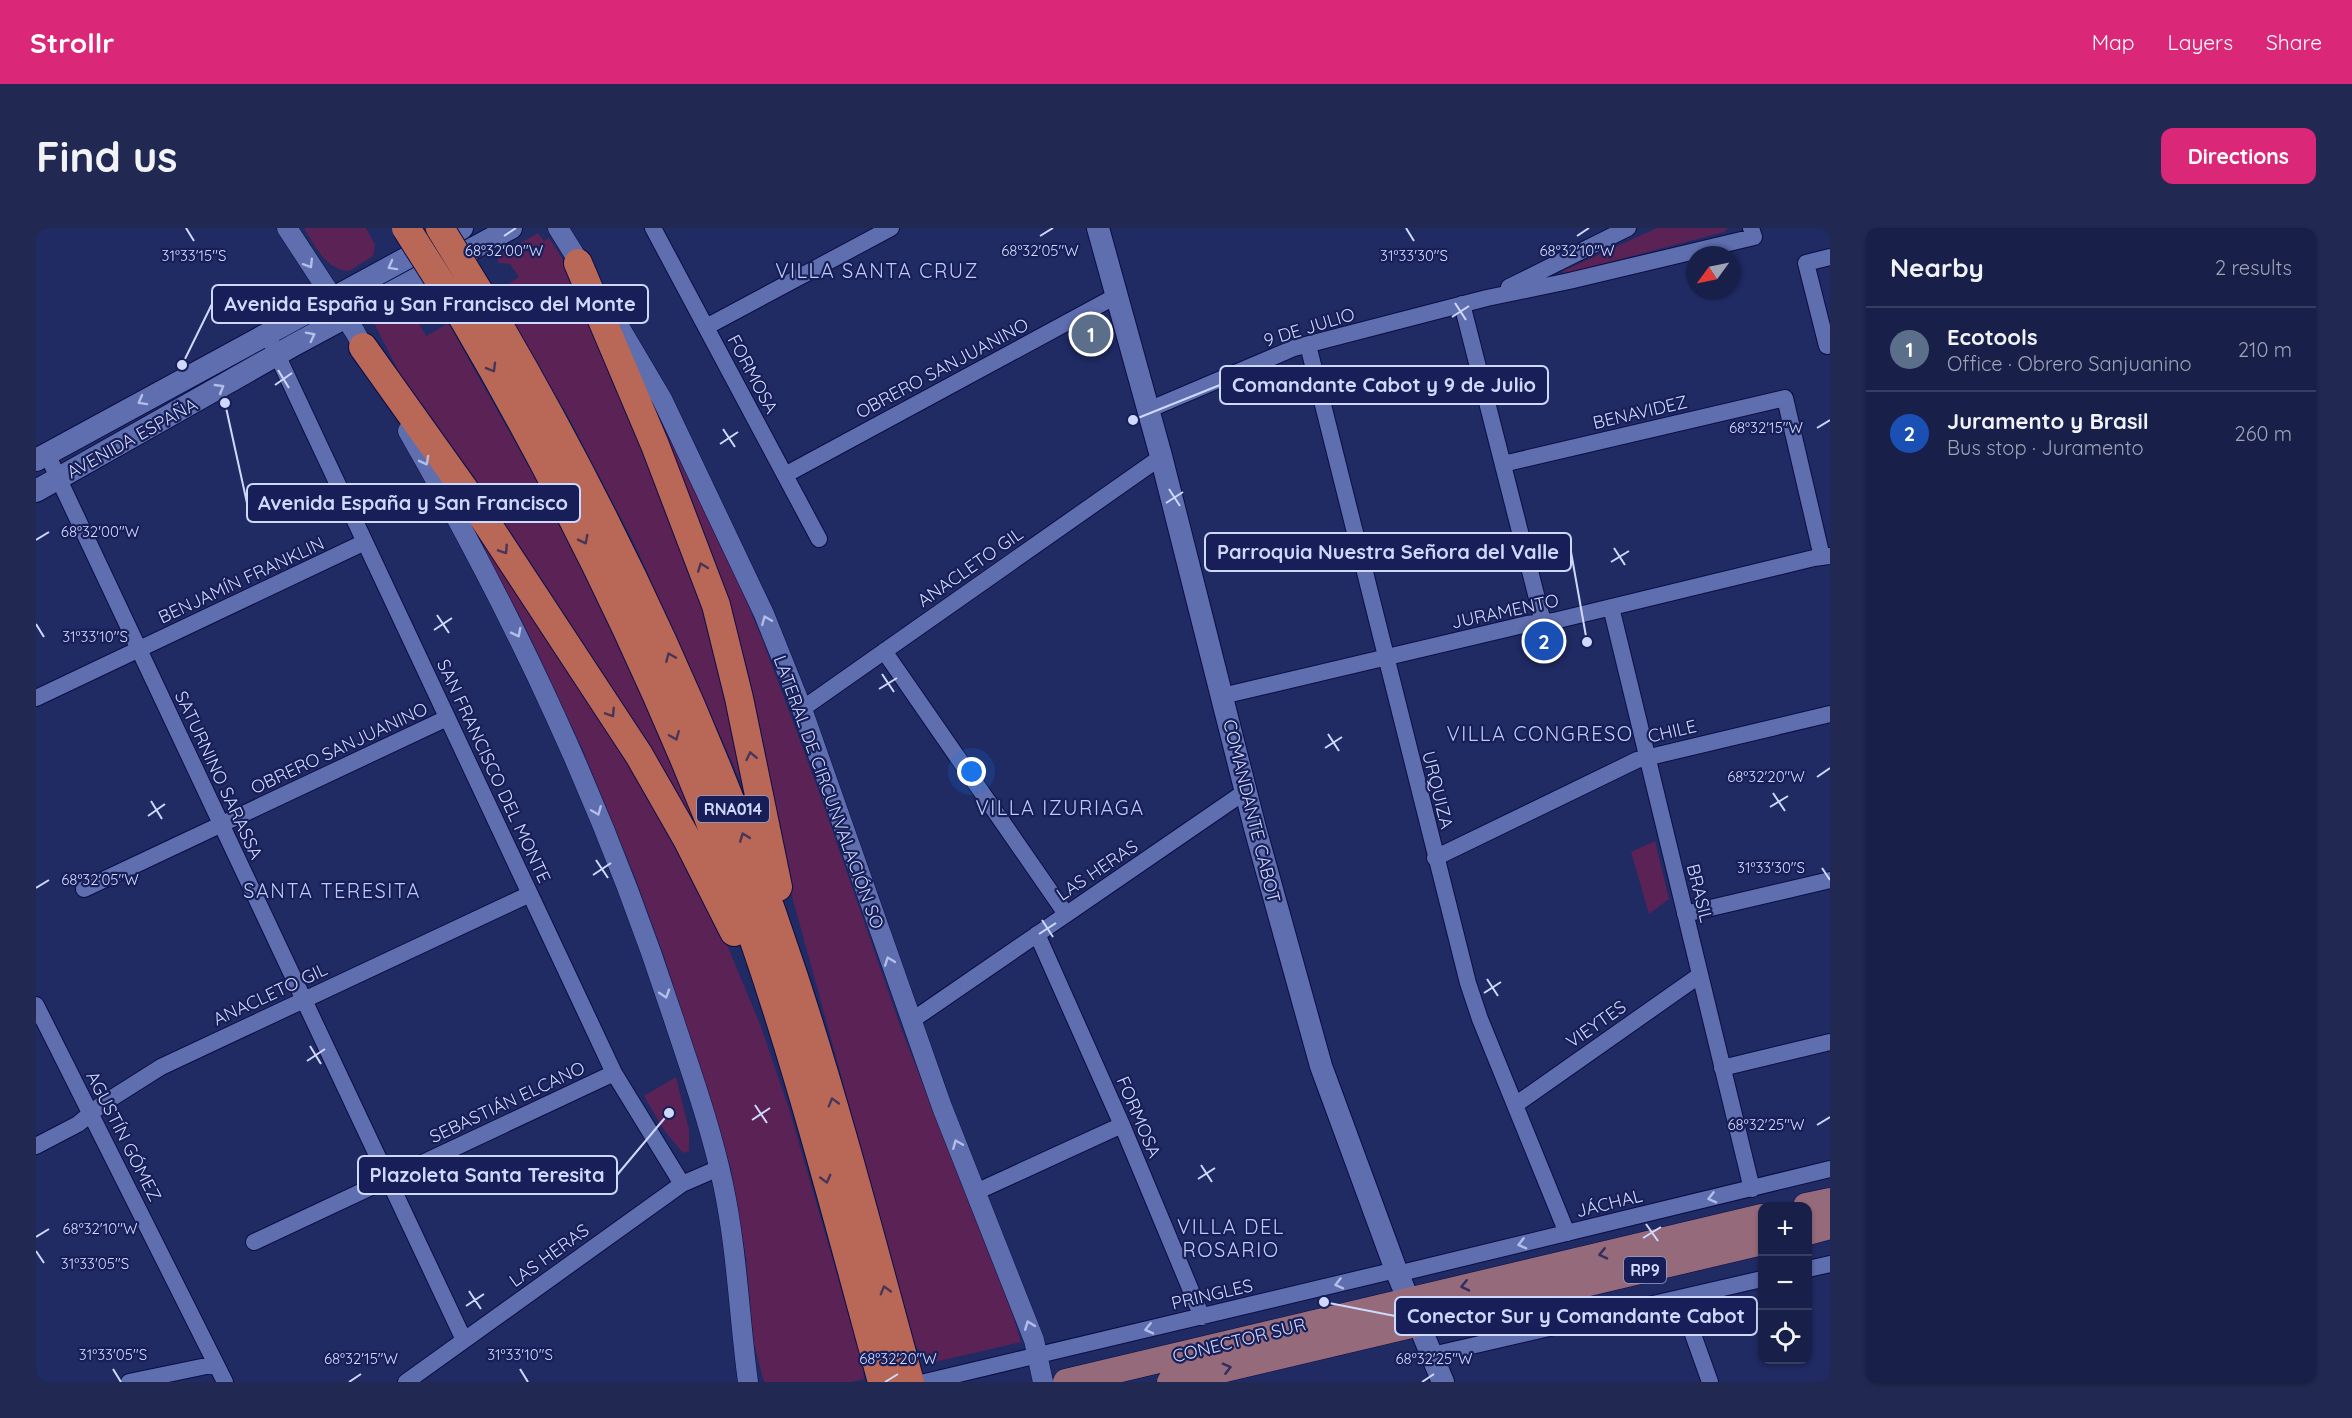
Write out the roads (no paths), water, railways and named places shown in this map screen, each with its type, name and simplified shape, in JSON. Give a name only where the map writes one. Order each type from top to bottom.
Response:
[{"type":"highway","name":"RNA014","points":[[406,228],[475,310],[572,457],[657,628],[732,805],[795,978],[831,1094],[887,1350],[882,1382]]},
{"type":"highway","name":"RNA014","points":[[440,228],[507,394],[568,507],[616,604],[660,701],[728,869],[768,983],[794,1070],[887,1350],[910,1382]]},
{"type":"highway","points":[[578,263],[656,445],[722,625],[795,978]]},
{"type":"highway","points":[[363,347],[467,493],[652,777],[722,907],[794,1070]]},
{"type":"main road","name":"AVENIDA ESPAÑA","points":[[42,457],[462,228]]},
{"type":"main road","name":"AVENIDA ESPAÑA","points":[[36,491],[511,228]]},
{"type":"main road","name":"COMANDANTE CABOT","points":[[1098,228],[1161,457],[1294,974],[1321,1066],[1396,1272],[1443,1382]]},
{"type":"main road","points":[[1812,1205],[1830,1201]]},
{"type":"main road","name":"CONECTOR SUR","points":[[1170,1382],[1413,1311],[1758,1218]]},
{"type":"main road","points":[[1812,1231],[1830,1226]]},
{"type":"main road","name":"CONECTOR SUR","points":[[1066,1382],[1758,1243]]},
{"type":"street","points":[[287,228],[363,347],[491,580],[563,730],[638,912],[689,1064],[719,1168],[729,1217],[748,1382]]},
{"type":"street","name":"LATERAL DE CIRCUNVALACIÓN SO","points":[[558,228],[662,399],[750,582],[801,709],[942,1107],[1034,1340],[1042,1382]]},
{"type":"street","name":"FORMOSA","points":[[653,228],[819,539]]},
{"type":"street","points":[[706,327],[891,228]]},
{"type":"street","name":"9 DE JULIO","points":[[1487,298],[1628,228]]},
{"type":"street","name":"9 DE JULIO","points":[[1148,410],[1294,348],[1462,304],[1569,281],[1753,232]]},
{"type":"street","points":[[1828,346],[1806,263],[1830,257]]},
{"type":"street","name":"OBRERO SANJUANINO","points":[[785,475],[1116,296]]},
{"type":"street","points":[[1462,304],[1543,622]]},
{"type":"street","name":"SAN FRANCISCO DEL MONTE","points":[[268,334],[614,1073],[682,1184]]},
{"type":"street","name":"URQUIZA","points":[[1308,345],[1468,983],[1567,1233]]},
{"type":"street","name":"BENAVIDEZ","points":[[1503,464],[1785,398],[1826,557]]},
{"type":"street","name":"SATURNINO SARASSA","points":[[42,457],[59,478],[464,1340]]},
{"type":"street","name":"ANACLETO GIL","points":[[801,709],[1161,457]]},
{"type":"street","name":"BENJAMÍN FRANKLIN","points":[[36,698],[365,542]]},
{"type":"street","name":"JURAMENTO","points":[[1222,696],[1826,557]]},
{"type":"street","name":"BRASIL","points":[[1611,607],[1752,1189]]},
{"type":"street","points":[[884,651],[1066,914]]},
{"type":"street","name":"CHILE","points":[[1435,858],[1636,760],[1830,714]]},
{"type":"street","name":"OBRERO SANJUANINO","points":[[84,889],[447,718]]},
{"type":"street","name":"LAS HERAS","points":[[910,1021],[1246,791]]},
{"type":"street","points":[[1685,914],[1830,880]]},
{"type":"street","name":"ANACLETO GIL","points":[[36,1146],[78,1124],[161,1067],[530,894]]},
{"type":"street","name":"FORMOSA","points":[[1037,934],[1122,1125],[1202,1317]]},
{"type":"street","name":"VIEYTES","points":[[1515,1105],[1700,975]]},
{"type":"street","name":"AGUSTÍN GÓMEZ","points":[[36,1005],[225,1382]]},
{"type":"street","points":[[1722,1068],[1830,1042]]},
{"type":"street","name":"SEBASTIÁN ELCANO","points":[[254,1242],[614,1073]]},
{"type":"street","points":[[976,1192],[1122,1125]]},
{"type":"street","name":"LAS HERAS","points":[[405,1382],[682,1184],[719,1168]]},
{"type":"street","name":"JÁCHAL","points":[[1396,1272],[1830,1169]]},
{"type":"street","points":[[1812,1268],[1830,1264]]},
{"type":"street","name":"PRINGLES","points":[[925,1382],[1396,1272]]},
{"type":"street","points":[[1432,1355],[1758,1280]]},
{"type":"street","points":[[1680,1298],[1710,1382]]},
{"type":"street","points":[[129,1382],[216,1364]]},
{"type":"place","name":"Ecotools","points":[[1091,334]]},
{"type":"place","name":"Avenida España y San Francisco del Monte","points":[[182,365]]},
{"type":"place","name":"Avenida España y San Francisco","points":[[225,403]]},
{"type":"place","name":"Comandante Cabot y 9 de Julio","points":[[1133,420]]},
{"type":"place","name":"Juramento y Brasil","points":[[1544,641]]},
{"type":"place","name":"Parroquia Nuestra Señora del Valle","points":[[1587,642]]},
{"type":"place","name":"Plazoleta Santa Teresita","points":[[669,1113]]},
{"type":"place","name":"Conector Sur y Comandante Cabot","points":[[1324,1302]]},
{"type":"district","name":"VILLA SANTA CRUZ","points":[[877,270]]},
{"type":"district","name":"VILLA CONGRESO","points":[[1540,733]]},
{"type":"district","name":"VILLA IZURIAGA","points":[[1060,807]]},
{"type":"district","name":"SANTA TERESITA","points":[[332,890]]},
{"type":"district","name":"VILLA DEL ROSARIO","points":[[1231,1238]]}]
